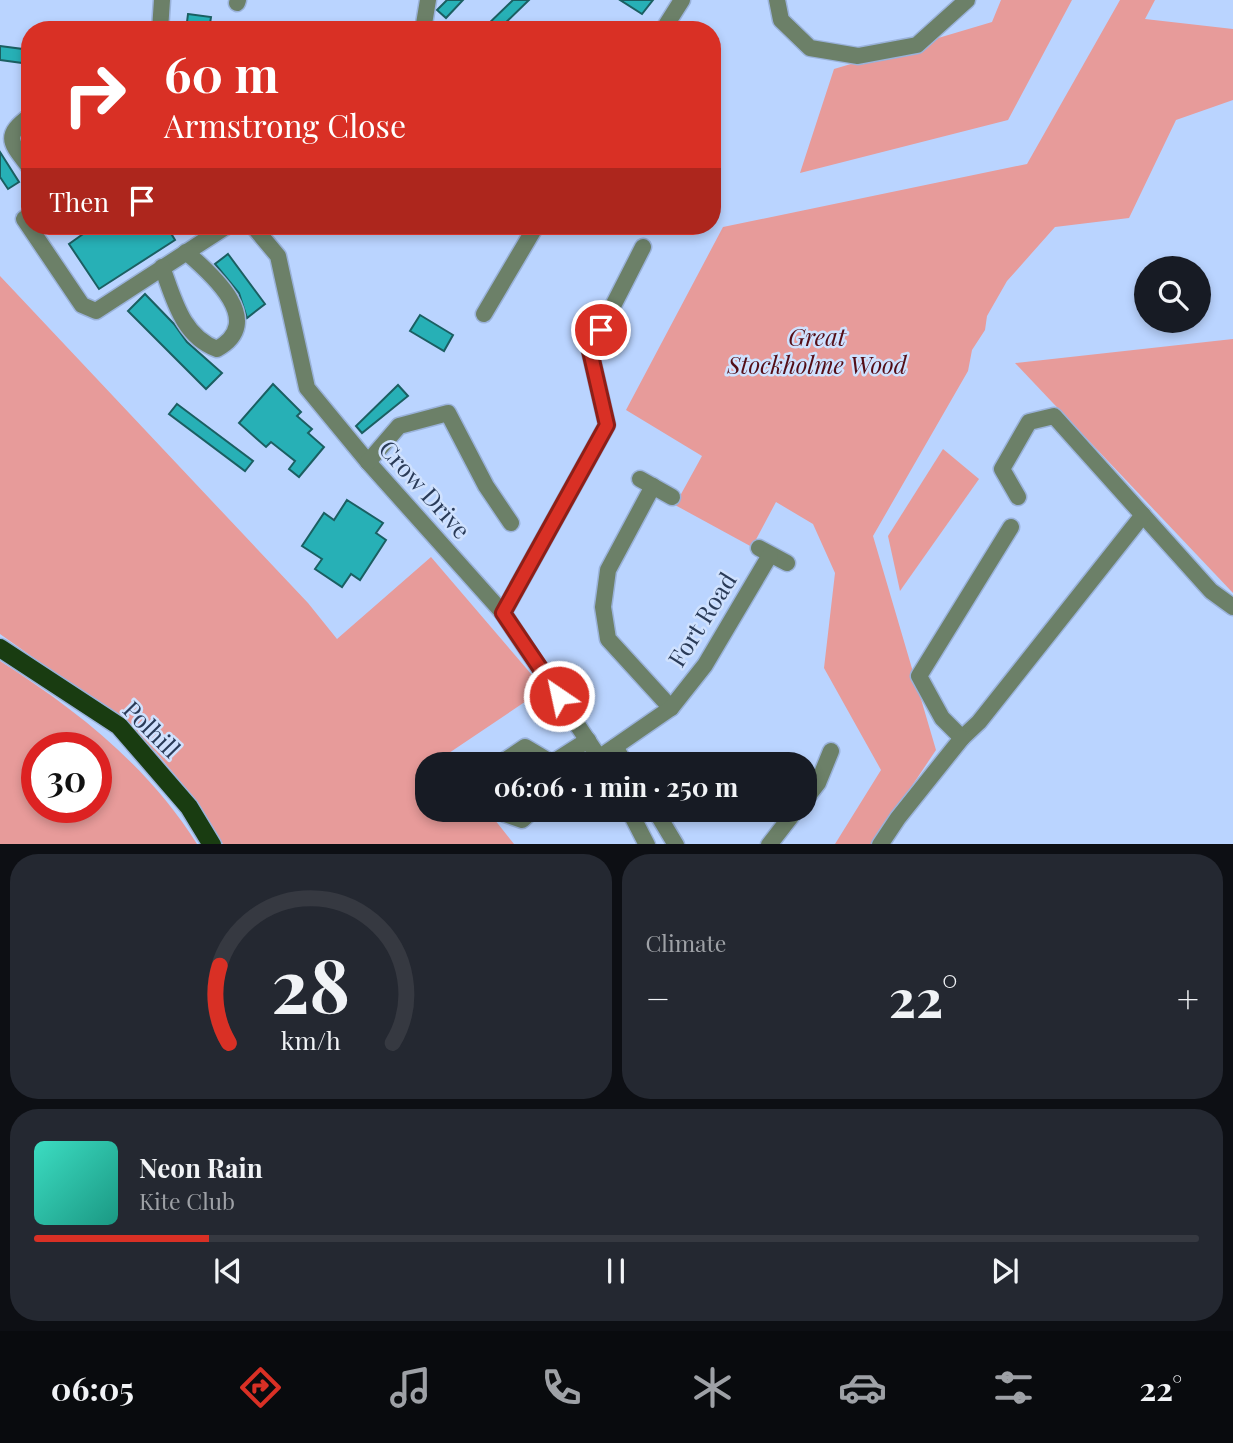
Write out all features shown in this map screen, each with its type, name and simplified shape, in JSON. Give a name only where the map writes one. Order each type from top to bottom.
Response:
[{"type":"main road","name":"Polhill","points":[[0,648],[118,726],[189,807],[211,844]]},
{"type":"street","points":[[161,21],[162,0]]},
{"type":"street","points":[[424,21],[428,0]]},
{"type":"street","points":[[669,21],[682,0]]},
{"type":"street","points":[[777,0],[781,20],[810,48],[858,56],[917,45],[967,0]]},
{"type":"street","points":[[21,123],[10,135],[21,155]]},
{"type":"street","points":[[35,235],[82,305],[96,311],[213,235]]},
{"type":"street","name":"Crow Drive","points":[[260,235],[278,256],[307,388],[368,462],[503,613],[596,752]]},
{"type":"street","points":[[484,314],[531,235]]},
{"type":"street","points":[[503,613],[607,425],[590,351],[643,247]]},
{"type":"street","points":[[162,267],[184,324],[198,340],[217,349],[229,342],[237,330],[237,311],[208,273],[186,252]]},
{"type":"street","points":[[368,462],[399,426],[448,413],[486,486],[511,523]]},
{"type":"street","points":[[1017,498],[1002,469],[1029,422],[1054,416],[1211,591],[1233,607]]},
{"type":"street","name":"Fort Road","points":[[671,708],[608,639],[603,607],[608,570],[646,482],[672,497]]},
{"type":"street","points":[[881,844],[898,818],[962,738],[979,722],[1143,515]]},
{"type":"street","points":[[962,738],[942,718],[919,676],[1012,527]]},
{"type":"street","name":"Fort Road","points":[[610,752],[671,708],[705,665],[764,551],[788,563]]},
{"type":"street","points":[[570,752],[588,740]]},
{"type":"street","points":[[518,752],[525,747],[533,752]]},
{"type":"street","points":[[615,747],[618,752]]},
{"type":"street","points":[[817,784],[831,751]]},
{"type":"street","points":[[635,822],[646,844]]},
{"type":"street","points":[[662,822],[675,844]]},
{"type":"street","points":[[770,844],[787,822]]},
{"type":"green space","points":[[1001,0],[1072,0],[1008,120],[800,173],[834,69],[992,22]]},
{"type":"green space","name":"Great Stockholme Wood","points":[[1120,0],[1155,0],[1145,19],[1233,29],[1233,100],[1176,120],[1129,218],[1055,227],[1007,281],[987,316],[985,330],[972,350],[968,371],[873,536],[936,750],[873,844],[835,844],[881,770],[824,668],[835,573],[813,524],[776,502],[752,547],[675,505],[702,456],[626,410],[723,227],[1027,164]]},
{"type":"green space","points":[[0,276],[308,603],[337,639],[431,557],[544,689],[450,752],[415,752],[415,822],[497,822],[514,844],[223,844],[199,804],[156,752],[99,704],[0,634]]},
{"type":"green space","points":[[1233,339],[1233,593],[1015,363]]},
{"type":"green space","points":[[943,449],[979,479],[900,591],[888,536]]},
{"type":"green space","points":[[0,661],[56,699],[97,732],[21,732],[21,823],[112,823],[112,745],[156,789],[197,844],[0,844]]},
{"type":"building","points":[[447,0],[463,0],[446,18],[437,10]]},
{"type":"building","points":[[513,0],[529,0],[507,21],[491,21]]},
{"type":"building","points":[[620,0],[653,0],[642,14]]},
{"type":"building","points":[[188,14],[211,17],[210,21],[187,21]]},
{"type":"building","points":[[0,46],[21,49],[21,63],[0,60]]},
{"type":"building","points":[[0,152],[19,182],[8,189],[0,177]]},
{"type":"building","points":[[82,235],[172,235],[175,240],[99,289],[69,244]]},
{"type":"building","points":[[228,254],[265,304],[247,318],[239,293],[215,264]]},
{"type":"building","points":[[145,294],[187,342],[222,373],[206,389],[128,311]]},
{"type":"building","points":[[420,315],[453,335],[444,351],[410,331]]},
{"type":"building","points":[[273,384],[301,412],[297,416],[312,429],[308,433],[324,447],[299,477],[289,469],[295,461],[271,442],[266,447],[239,423]]},
{"type":"building","points":[[398,385],[408,396],[362,433],[356,426]]},
{"type":"building","points":[[177,404],[253,461],[245,471],[169,414]]},
{"type":"building","points":[[347,500],[383,523],[376,533],[386,540],[360,580],[351,574],[342,587],[315,569],[322,559],[302,546],[324,513],[334,520]]},
{"type":"route","points":[[559,696],[503,613],[607,425],[590,351],[601,330]]}]
